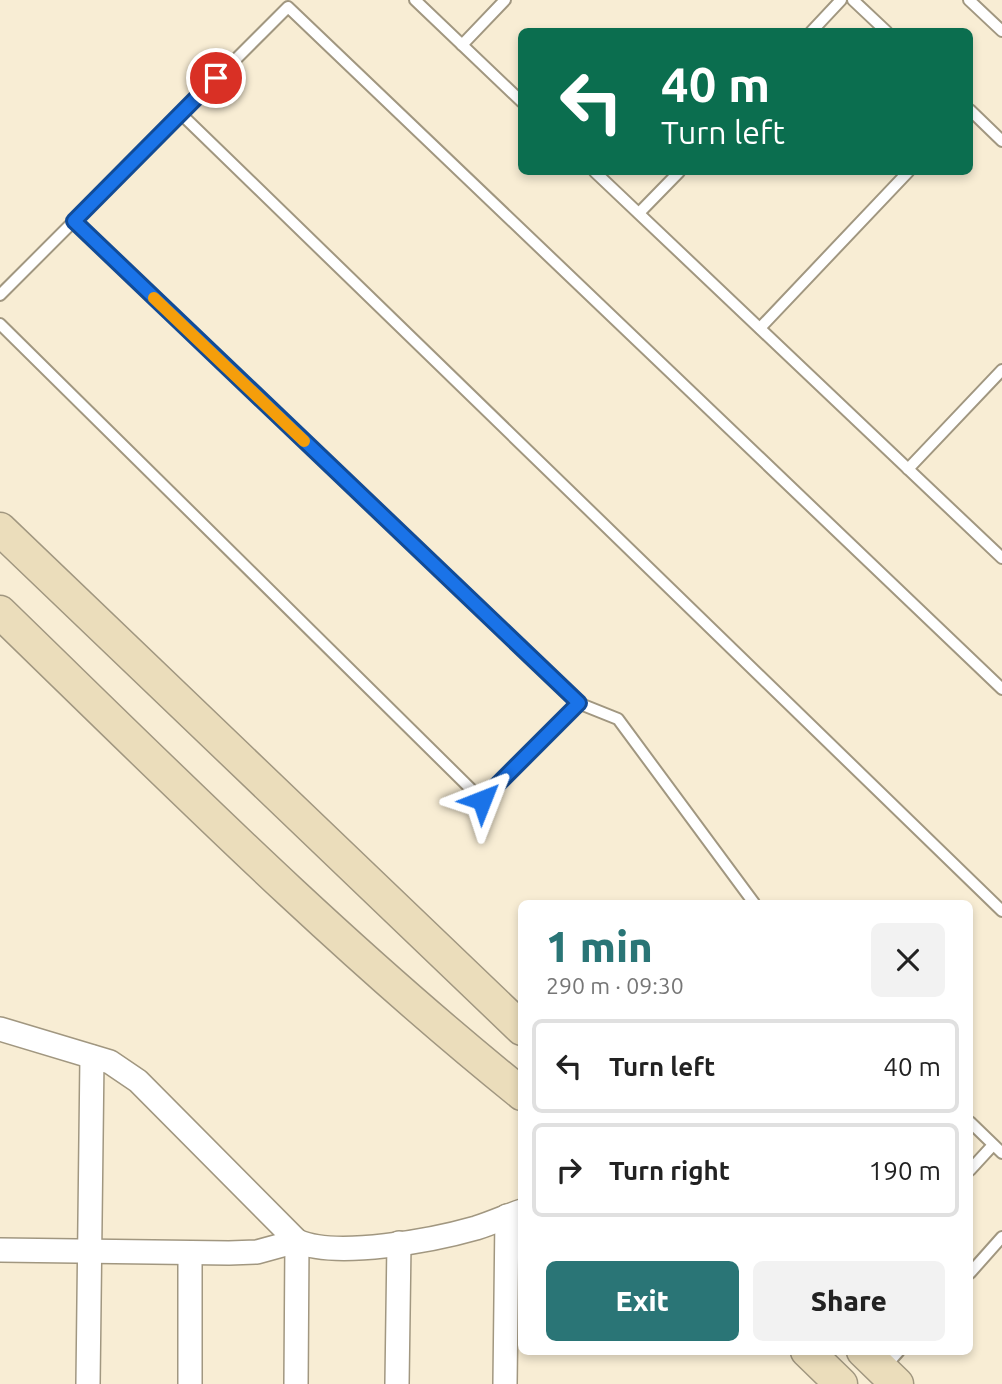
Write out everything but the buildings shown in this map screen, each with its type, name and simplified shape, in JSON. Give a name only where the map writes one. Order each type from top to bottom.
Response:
[{"type":"main road","points":[[0,528],[518,1026]]},
{"type":"main road","points":[[0,612],[326,925],[412,1003],[518,1091]]},
{"type":"main road","points":[[811,1355],[841,1384]]},
{"type":"street","points":[[0,1029],[110,1062],[138,1081],[297,1241],[308,1246],[323,1248],[420,1241],[476,1228],[514,1213],[505,1384]]},
{"type":"street","points":[[88,1384],[92,1057]]},
{"type":"street","points":[[0,1250],[257,1252],[297,1241]]},
{"type":"street","points":[[296,1384],[297,1241]]},
{"type":"street","points":[[397,1384],[399,1243]]},
{"type":"street","points":[[190,1253],[190,1384]]},
{"type":"lane","points":[[415,0],[518,98]]},
{"type":"lane","points":[[462,45],[505,0]]},
{"type":"lane","points":[[815,28],[841,0]]},
{"type":"lane","points":[[853,0],[883,28]]},
{"type":"lane","points":[[969,0],[1002,31]]},
{"type":"lane","points":[[0,295],[288,7],[1002,689]]},
{"type":"lane","points":[[180,113],[1002,911]]},
{"type":"lane","points":[[973,113],[1002,141]]},
{"type":"lane","points":[[598,175],[1002,558]]},
{"type":"lane","points":[[639,213],[675,175]]},
{"type":"lane","points":[[760,328],[905,175]]},
{"type":"lane","points":[[74,221],[579,703],[618,719],[752,900]]},
{"type":"lane","points":[[0,324],[482,800],[579,703]]},
{"type":"lane","points":[[908,469],[1002,370]]},
{"type":"lane","points":[[973,1125],[1002,1153]]},
{"type":"lane","points":[[973,1167],[993,1144]]},
{"type":"lane","points":[[973,1270],[1002,1237]]},
{"type":"slow traffic","points":[[154,298],[304,441]]},
{"type":"route","points":[[216,78],[74,221],[579,703],[482,800]]}]
